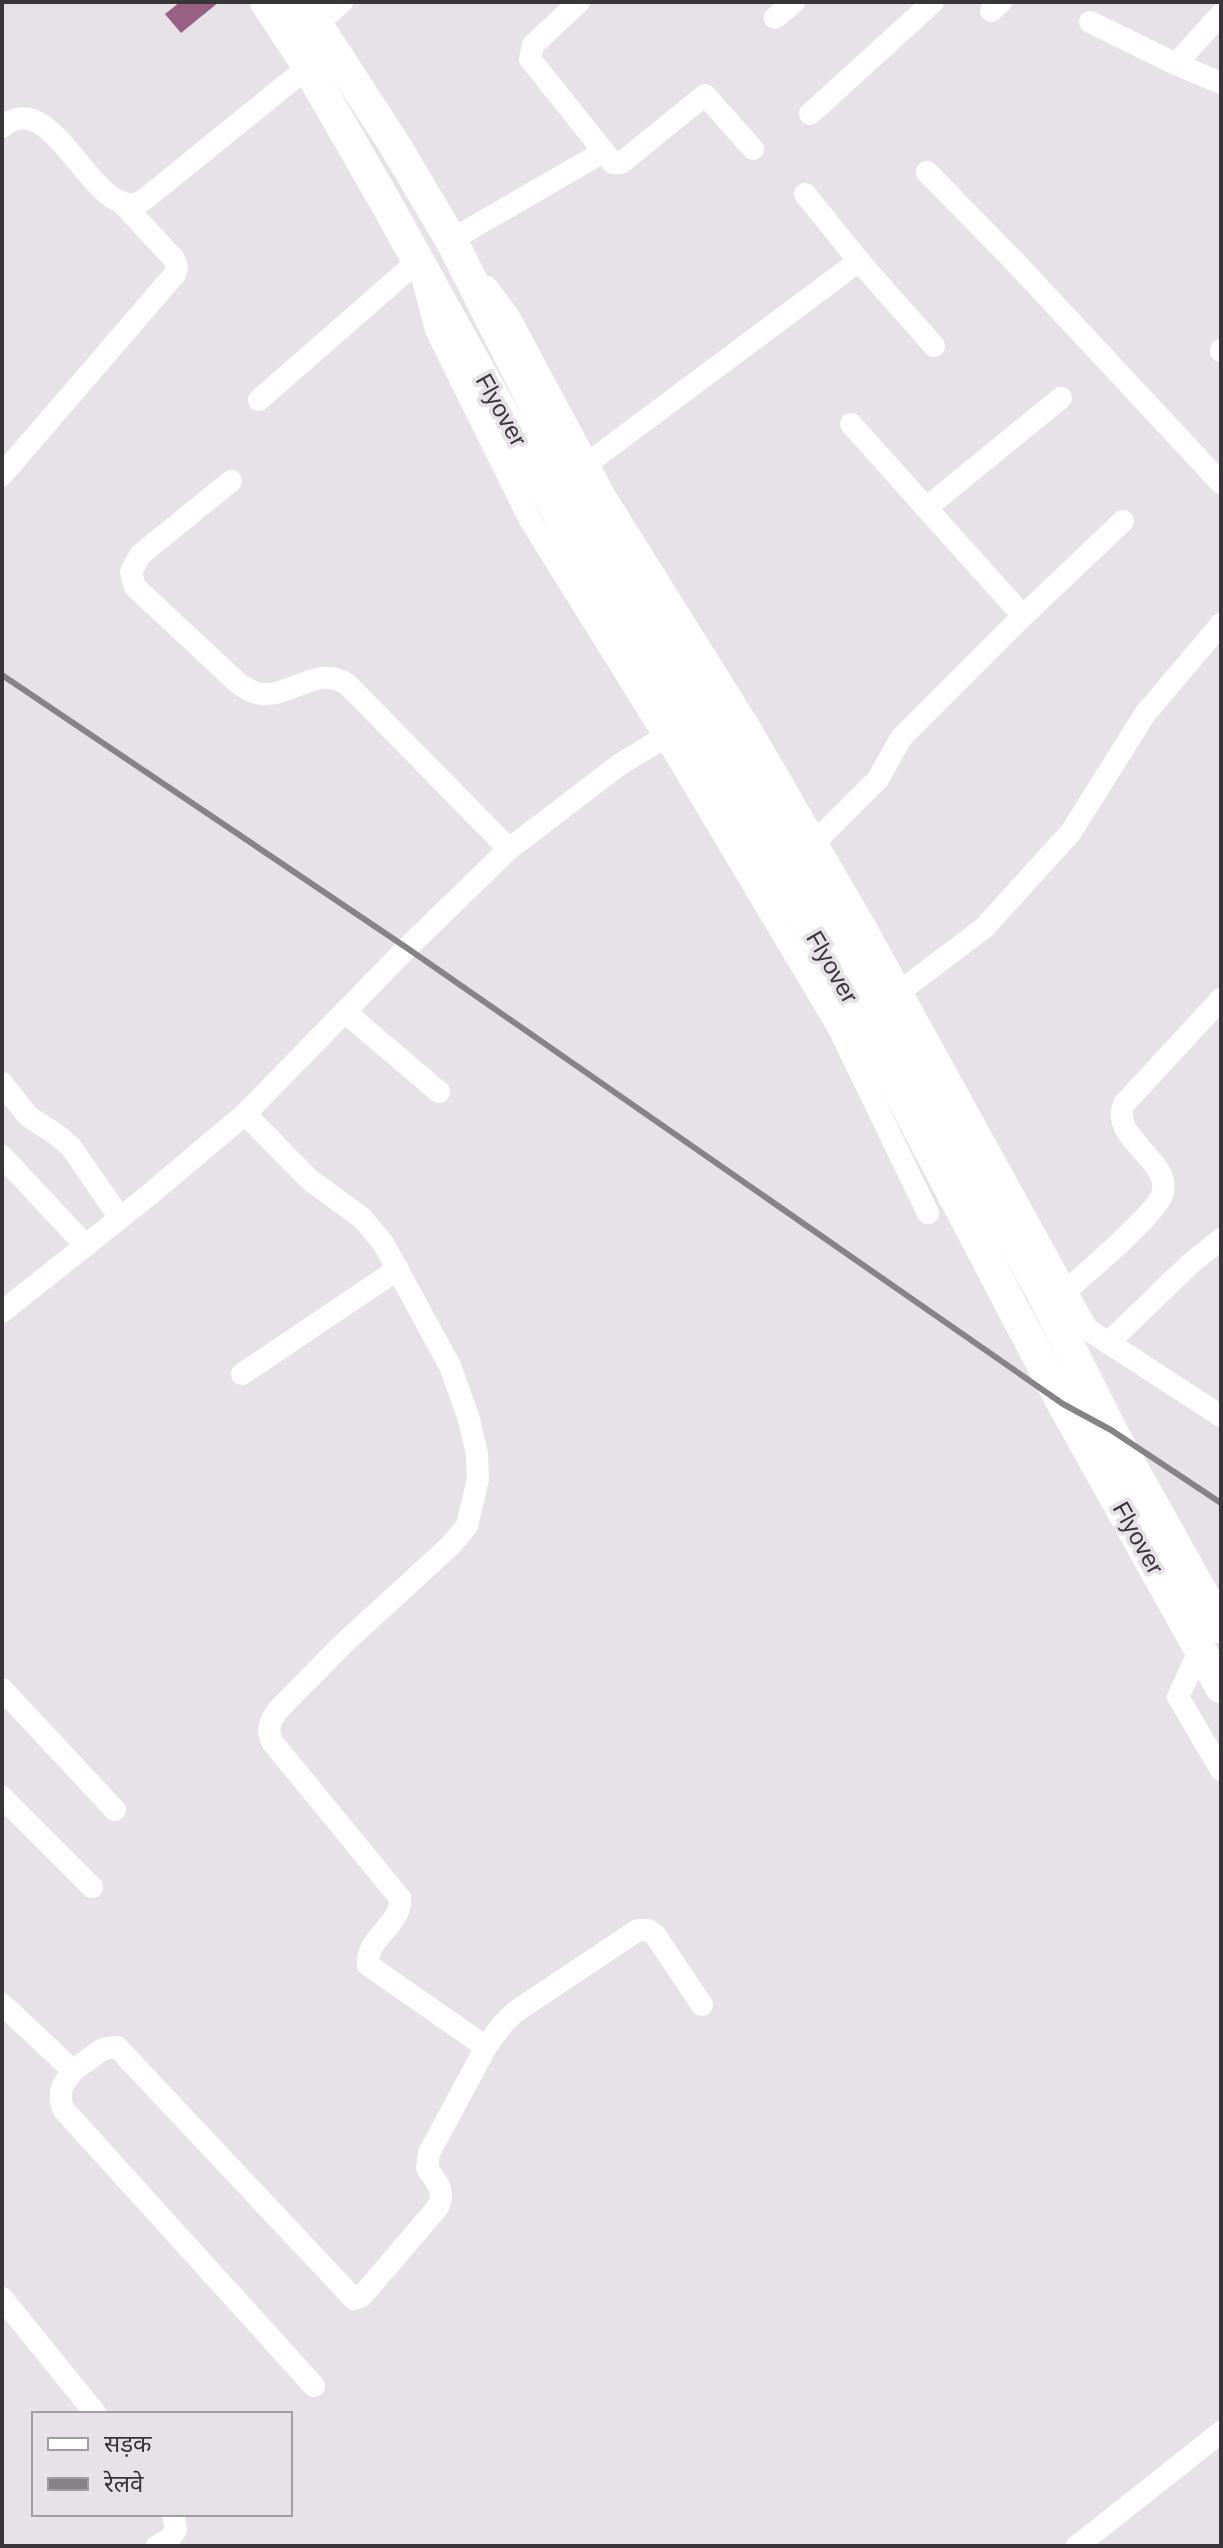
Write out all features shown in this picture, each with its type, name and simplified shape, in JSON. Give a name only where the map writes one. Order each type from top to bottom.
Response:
[{"type":"highway","name":"Flyover","points":[[266,2],[308,67],[584,560],[832,963],[1063,1404],[1221,1687]]},
{"type":"highway","name":"Flyover","points":[[309,13],[396,147],[451,240],[608,549],[699,687],[903,1030],[976,1174],[1042,1292],[1111,1430],[1221,1627]]},
{"type":"street","points":[[309,13],[342,2]]},
{"type":"street","points":[[579,2],[533,45],[530,59],[613,163],[621,163],[705,95],[753,149]]},
{"type":"street","points":[[775,18],[794,2]]},
{"type":"street","points":[[810,114],[933,2]]},
{"type":"street","points":[[1176,64],[1221,14]]},
{"type":"street","points":[[1090,22],[1221,83]]},
{"type":"street","points":[[122,203],[141,202],[308,67]]},
{"type":"street","points":[[2,127],[14,119],[25,118],[46,127],[114,199],[122,203],[174,259],[177,267],[175,274],[2,475]]},
{"type":"street","points":[[603,152],[451,240],[508,315],[605,496],[749,726],[903,991],[1087,1329],[1221,1416]]},
{"type":"street","points":[[927,172],[1221,483]]},
{"type":"street","points":[[805,194],[934,346]]},
{"type":"street","points":[[259,400],[418,261],[436,330],[530,520],[665,737],[838,1027],[928,1213]]},
{"type":"street","points":[[588,463],[859,261]]},
{"type":"street","points":[[926,508],[1061,398]]},
{"type":"street","points":[[851,424],[1023,616]]},
{"type":"street","points":[[231,481],[140,555],[131,572],[135,587],[239,684],[252,692],[263,695],[320,677],[332,676],[347,684],[509,849]]},
{"type":"street","points":[[816,841],[878,779],[901,738],[1123,521]]},
{"type":"street","points":[[838,1027],[903,991],[984,928],[1071,832],[1145,714],[1221,625]]},
{"type":"street","points":[[2,1312],[245,1114],[509,849],[619,765],[665,737]]},
{"type":"street","points":[[1066,1291],[1159,1200],[1163,1189],[1162,1177],[1122,1125],[1121,1111],[1124,1104],[1221,999]]},
{"type":"street","points":[[345,1012],[439,1092]]},
{"type":"street","points":[[2,1083],[28,1116],[71,1147],[120,1218]]},
{"type":"street","points":[[245,1114],[310,1180],[374,1230],[450,1366],[468,1416],[477,1454],[478,1479],[467,1526],[451,1545],[343,1644],[279,1709],[270,1722],[269,1736],[397,1892],[400,1910],[369,1951],[368,1965],[486,2047]]},
{"type":"street","points":[[2,1156],[86,1246]]},
{"type":"street","points":[[1108,1343],[1190,1264],[1221,1239]]},
{"type":"street","points":[[242,1374],[398,1269]]},
{"type":"street","points":[[1221,1603],[1178,1697],[1221,1770]]},
{"type":"street","points":[[2,1689],[115,1810]]},
{"type":"street","points":[[2,1797],[92,1887]]},
{"type":"street","points":[[314,2386],[64,2110],[60,2101],[62,2085],[75,2069],[103,2049],[117,2047],[354,2299],[362,2296],[442,2200],[441,2188],[427,2168],[429,2153],[486,2047],[515,2012],[638,1930],[648,1930],[655,1935],[702,2005]]},
{"type":"street","points":[[2,2004],[75,2069]]},
{"type":"street","points":[[2,2298],[94,2412]]},
{"type":"street","points":[[1077,2546],[1221,2432]]},
{"type":"street","points":[[157,2546],[176,2530],[173,2516]]},
{"type":"building","points":[[180,2],[219,2],[181,33],[165,14]]},
{"type":"railway","points":[[2,675],[407,948],[1063,1404],[1111,1430],[1221,1503]]}]
